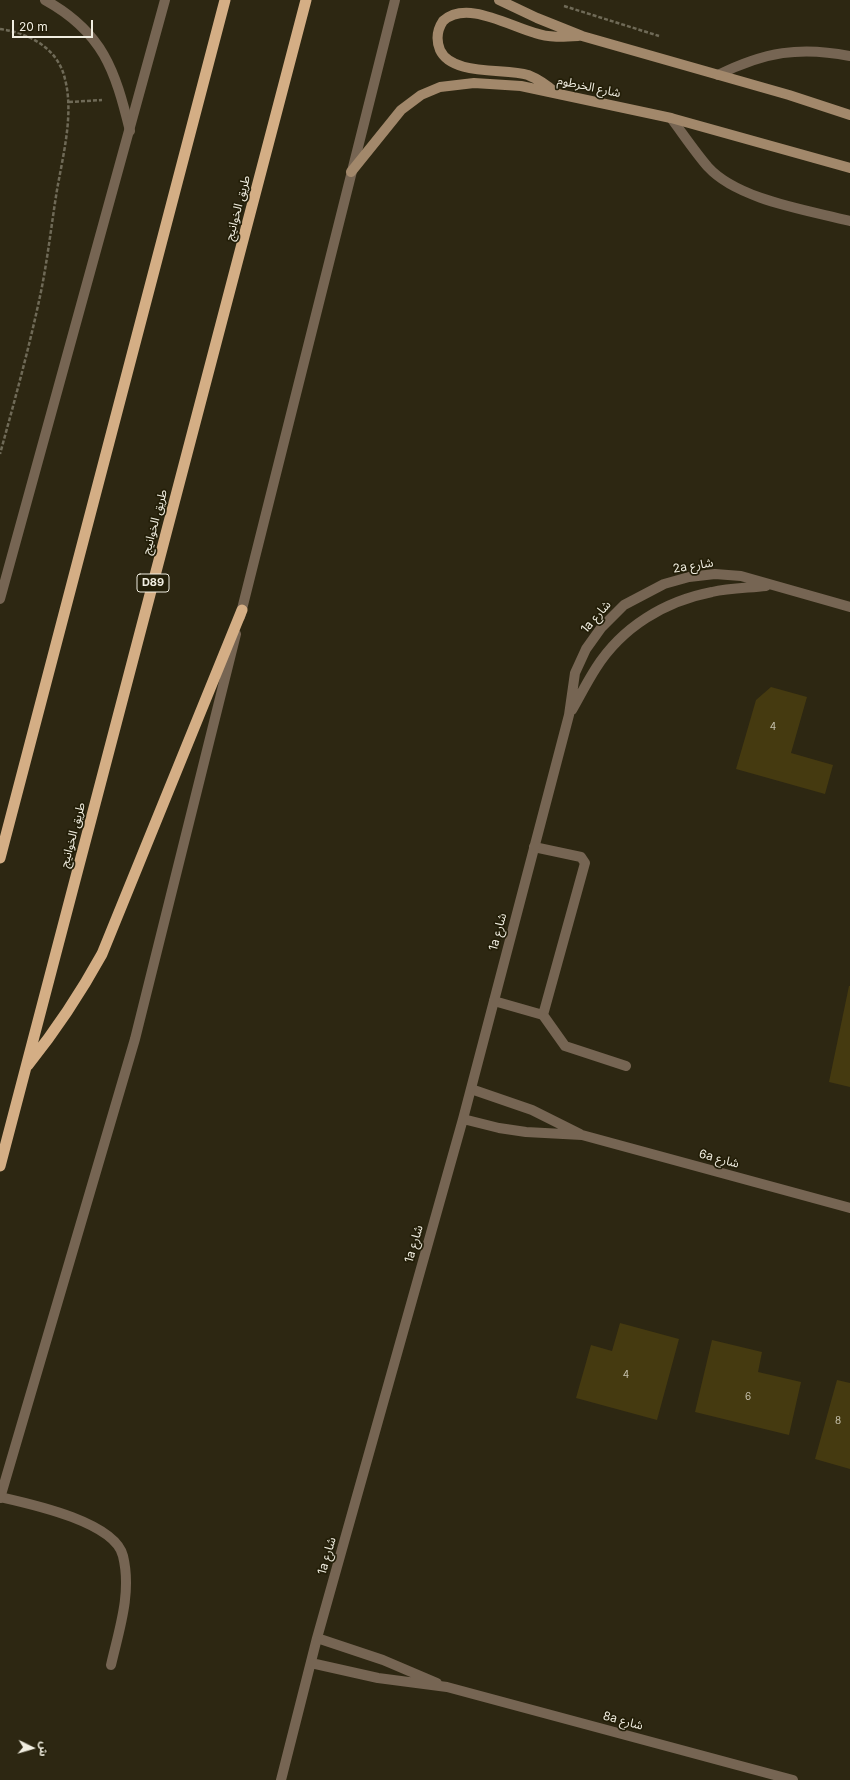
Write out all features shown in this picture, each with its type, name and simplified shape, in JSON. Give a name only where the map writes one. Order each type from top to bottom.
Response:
[{"type":"highway","points":[[0,858],[225,0]]},
{"type":"highway","name":"طريق الخوانيج","points":[[0,1166],[306,0]]},
{"type":"highway","points":[[25,1069],[54,1033],[80,995],[102,954],[242,610]]},
{"type":"main road","points":[[499,0],[537,18],[582,36],[850,115]]},
{"type":"main road","points":[[559,95],[545,83],[528,75],[511,71],[457,66],[447,60],[440,51],[437,39],[439,27],[454,9],[465,6],[490,12],[536,34],[551,36],[582,36]]},
{"type":"main road","name":"شارع الخرطوم","points":[[351,172],[400,110],[421,94],[440,87],[474,83],[521,86],[671,118],[850,168]]},
{"type":"street","points":[[45,0],[74,19],[99,46],[116,78],[130,131]]},
{"type":"street","points":[[0,599],[165,0]]},
{"type":"street","points":[[110,1665],[124,1611],[125,1581],[123,1555],[114,1540],[95,1527],[69,1516],[32,1504],[0,1498],[135,1039],[395,0]]},
{"type":"street","points":[[718,75],[743,62],[770,54],[798,51],[826,51],[850,56]]},
{"type":"street","points":[[671,118],[709,167],[734,186],[762,198],[850,221]]},
{"type":"street","name":"2a شارع","points":[[624,605],[664,584],[689,577],[715,574],[741,576],[850,607]]},
{"type":"street","name":"2a شارع","points":[[638,623],[655,612],[693,596],[713,591],[770,585]]},
{"type":"street","name":"1a شارع","points":[[281,1780],[317,1638],[471,1090],[569,715],[575,673],[586,649],[601,628],[624,605]]},
{"type":"street","name":"1a شارع","points":[[569,715],[596,668],[608,652],[638,623]]},
{"type":"street","points":[[534,847],[581,857],[585,862],[543,1015]]},
{"type":"street","points":[[494,1001],[543,1015],[565,1046],[626,1066]]},
{"type":"street","name":"6a شارع","points":[[471,1090],[532,1110],[582,1136]]},
{"type":"street","name":"6a شارع","points":[[463,1119],[499,1128],[526,1132],[582,1136],[850,1208]]},
{"type":"street","name":"8a شارع","points":[[317,1638],[383,1660],[447,1687]]},
{"type":"street","name":"8a شارع","points":[[311,1664],[378,1678],[447,1687],[793,1780]]},
{"type":"path","points":[[559,5],[662,37]]},
{"type":"path","points":[[0,29],[15,31],[29,36],[41,43],[51,53],[65,78],[69,102],[64,151],[40,299],[0,454]]},
{"type":"building","points":[[771,687],[807,697],[791,753],[833,765],[825,794],[736,769],[756,700]]},
{"type":"building","points":[[850,986],[850,1087],[829,1082]]},
{"type":"building","points":[[620,1323],[679,1339],[657,1420],[576,1398],[591,1345],[612,1351]]},
{"type":"building","points":[[712,1340],[762,1352],[758,1372],[801,1382],[789,1435],[695,1412]]},
{"type":"building","points":[[837,1380],[850,1383],[850,1469],[815,1459]]}]
